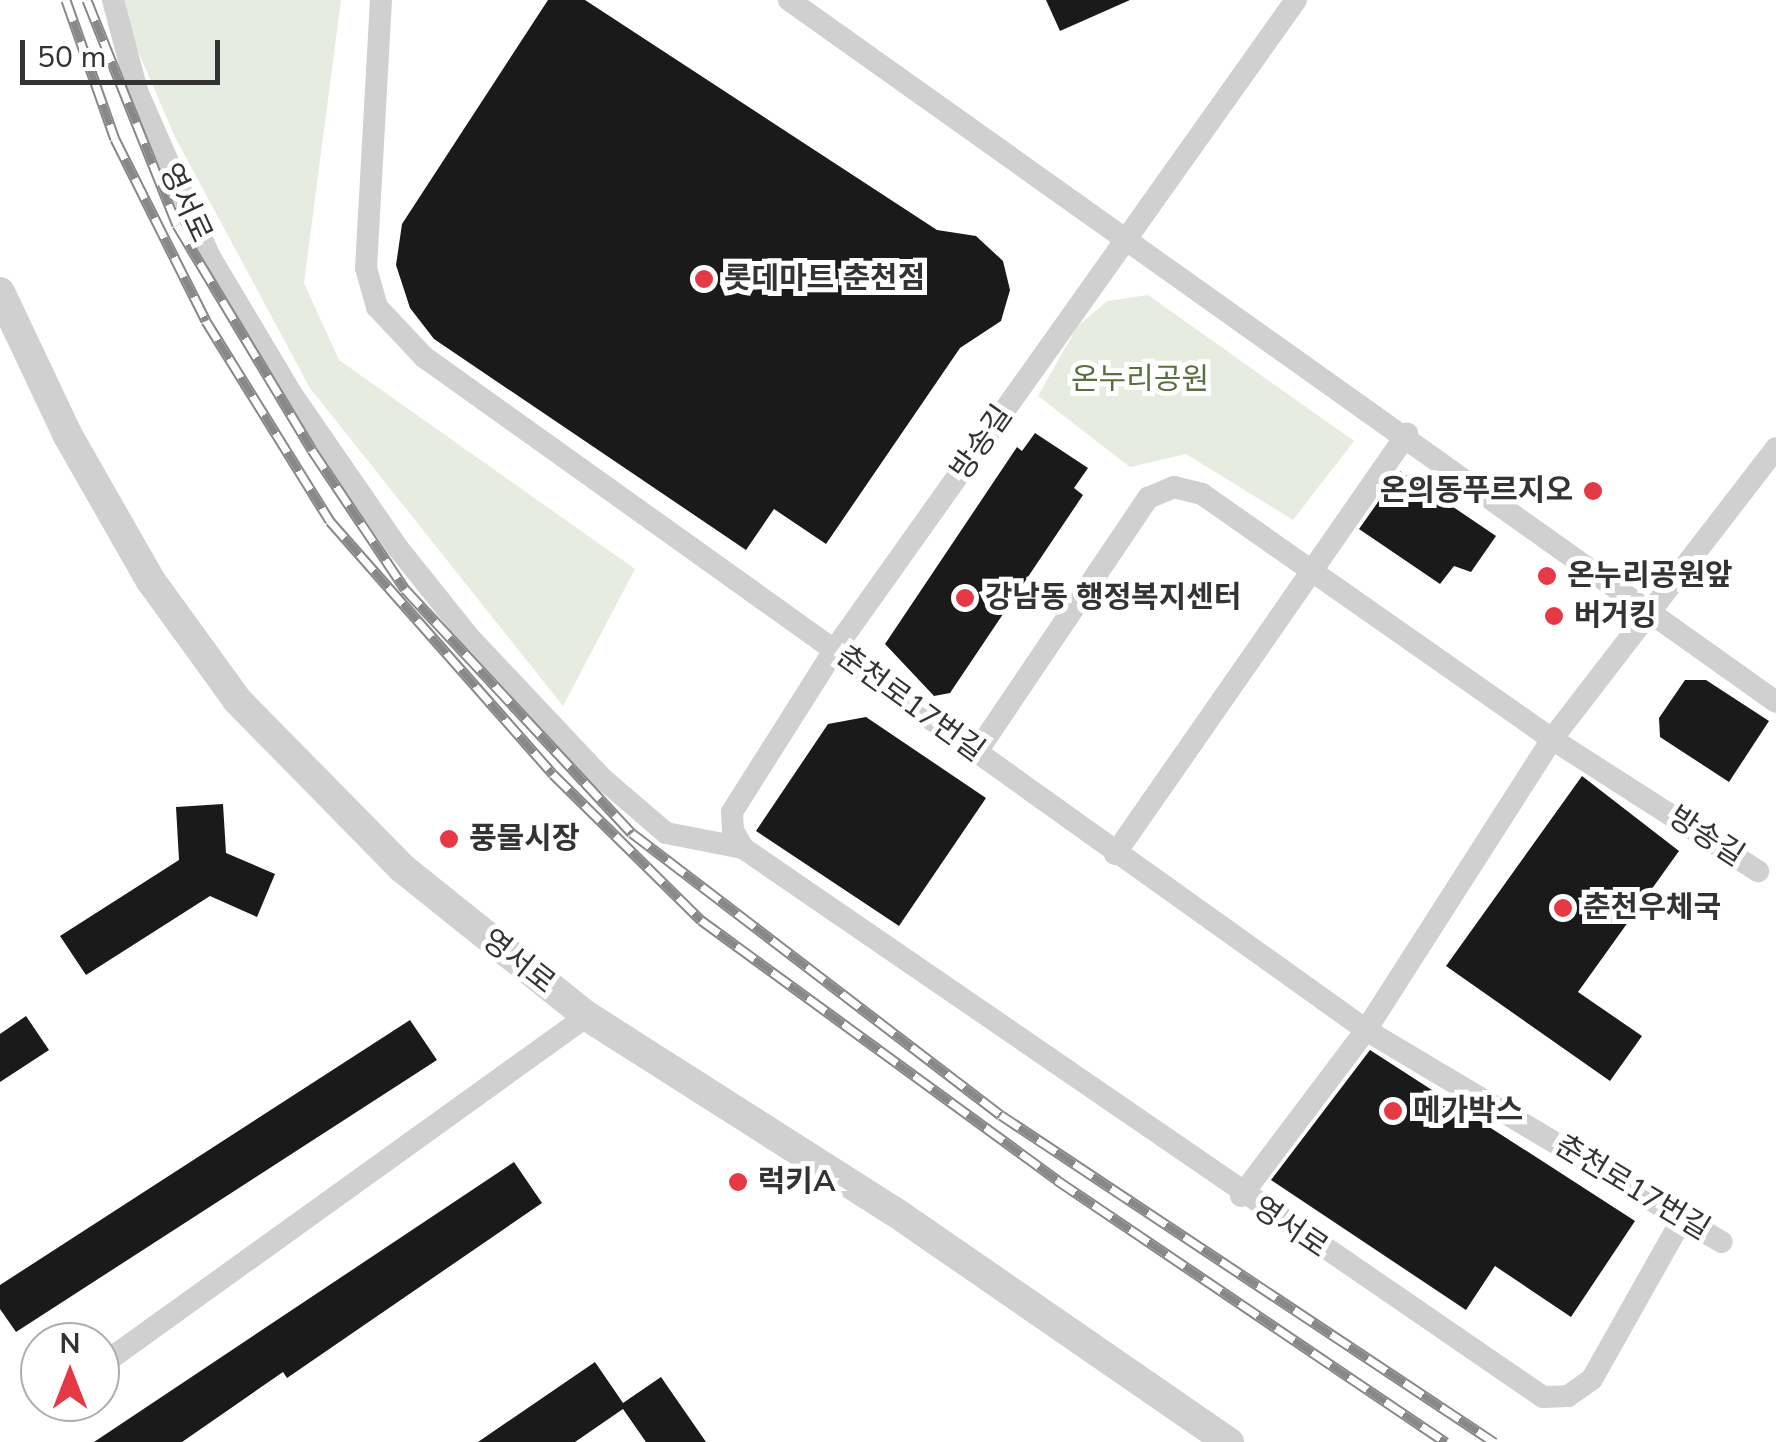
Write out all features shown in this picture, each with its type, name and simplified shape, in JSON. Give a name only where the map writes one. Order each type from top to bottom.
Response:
[{"type":"street","name":"영서로","points":[[114,0],[137,91],[210,257],[290,393],[398,548],[469,637],[603,779],[666,833],[743,848],[1241,1196],[1543,1397],[1568,1396],[1592,1379],[1684,1216]]},
{"type":"street","name":"춘천로17번길","points":[[380,0],[365,240],[378,307],[424,357],[1366,1030],[1722,1242]]},
{"type":"street","points":[[788,0],[1129,236],[1407,434],[1651,616],[1776,702]]},
{"type":"street","name":"방송길","points":[[835,649],[1296,0]]},
{"type":"street","name":"영서로","points":[[0,292],[110,516],[237,700],[402,868],[587,1016],[895,1212],[1229,1442]]},
{"type":"street","points":[[1115,854],[1407,434]]},
{"type":"street","points":[[1241,1196],[1366,1030],[1552,739],[1651,616],[1776,448]]},
{"type":"street","name":"방송길","points":[[976,752],[1148,498],[1174,488],[1202,494],[1552,739],[1758,871]]},
{"type":"street","points":[[743,848],[732,812],[835,649]]},
{"type":"street","points":[[120,1352],[587,1016]]},
{"type":"green space","points":[[116,0],[341,0],[304,283],[339,360],[635,569],[563,706],[310,388],[175,137]]},
{"type":"green space","name":"온누리공원","points":[[1148,295],[1354,441],[1293,520],[1186,454],[1130,467],[1038,396],[1077,327],[1107,301]]},
{"type":"building","name":"롯데마트 춘천점","points":[[548,0],[585,0],[937,230],[976,236],[1003,261],[1010,290],[1001,321],[960,348],[826,544],[774,509],[746,550],[434,339],[410,308],[396,265],[402,224]]},
{"type":"building","points":[[1046,0],[1130,0],[1060,31]]},
{"type":"building","name":"강남동 행정복지센터","points":[[1035,433],[1088,468],[1074,488],[1083,495],[950,693],[934,696],[885,644],[1017,447],[1022,451]]},
{"type":"building","points":[[1400,471],[1496,536],[1471,572],[1454,566],[1440,584],[1359,529]]},
{"type":"building","points":[[1685,680],[1706,680],[1769,721],[1729,782],[1660,737],[1659,718]]},
{"type":"building","points":[[866,717],[986,798],[899,926],[756,831],[828,724]]},
{"type":"building","name":"춘천우체국","points":[[1582,776],[1679,851],[1578,992],[1642,1036],[1610,1081],[1446,966]]},
{"type":"building","points":[[223,804],[226,853],[275,874],[257,917],[210,896],[86,975],[60,936],[179,860],[176,807]]},
{"type":"building","points":[[26,1016],[49,1050],[0,1082],[0,1034]]},
{"type":"building","points":[[410,1020],[437,1060],[31,1322],[20,1322],[16,1332],[0,1309],[0,1285]]},
{"type":"building","name":"메가박스","points":[[1370,1050],[1635,1221],[1571,1317],[1495,1266],[1466,1310],[1271,1180]]},
{"type":"building","points":[[514,1162],[542,1203],[287,1378],[283,1372],[182,1442],[94,1442]]},
{"type":"building","points":[[595,1362],[623,1403],[661,1377],[706,1442],[646,1442],[623,1409],[575,1442],[478,1442]]},
{"type":"railway","points":[[66,0],[115,139],[206,321],[330,521],[553,774],[701,920],[1057,1180],[1446,1442]]},
{"type":"railway","points":[[87,0],[177,225],[312,450],[405,589],[632,833],[1001,1115],[1494,1442]]},
{"type":"place","name":"롯데마트 춘천점","points":[[704,279]]},
{"type":"place","name":"온의동푸르지오","points":[[1593,491]]},
{"type":"place","name":"온누리공원앞","points":[[1547,576]]},
{"type":"place","name":"강남동 행정복지센터","points":[[965,598]]},
{"type":"place","name":"버거킹","points":[[1554,616]]},
{"type":"place","name":"풍물시장","points":[[449,839]]},
{"type":"place","name":"춘천우체국","points":[[1563,908]]},
{"type":"place","name":"메가박스","points":[[1393,1111]]},
{"type":"place","name":"럭키A","points":[[738,1182]]}]
